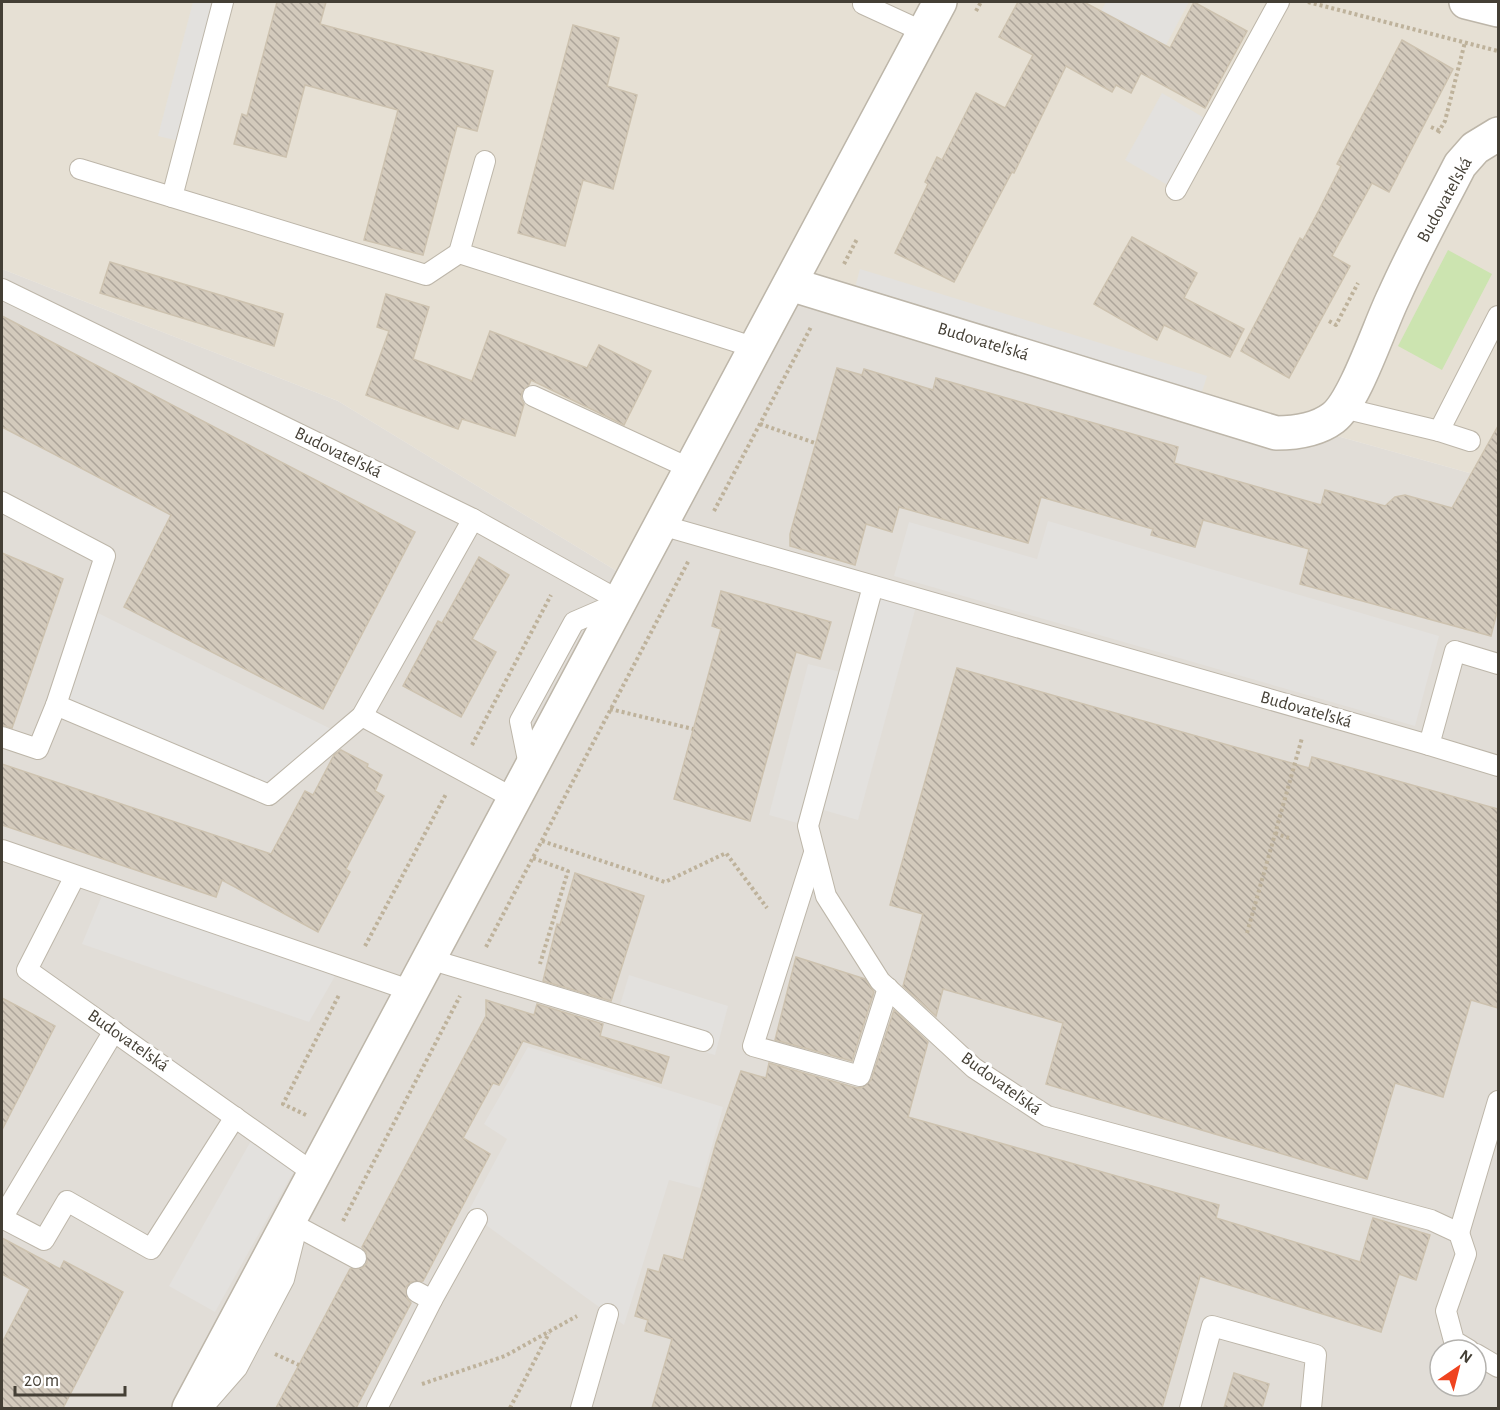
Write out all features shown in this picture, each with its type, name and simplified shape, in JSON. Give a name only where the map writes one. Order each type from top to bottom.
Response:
[{"type":"street","points":[[189,1408],[293,1224],[310,1182],[940,2]]},
{"type":"street","points":[[1466,2],[1498,10]]},
{"type":"street","name":"Budovateľská","points":[[790,284],[1276,433],[1298,432],[1332,419],[1343,408],[1353,391],[1394,295],[1460,165],[1475,148],[1498,134]]},
{"type":"lane","points":[[172,197],[223,2]]},
{"type":"lane","points":[[1176,190],[1279,2]]},
{"type":"lane","points":[[863,4],[924,32]]},
{"type":"lane","points":[[80,169],[426,275],[459,253],[485,160]]},
{"type":"lane","points":[[459,253],[756,348]]},
{"type":"lane","name":"Budovateľská","points":[[2,289],[472,519],[620,602]]},
{"type":"lane","points":[[1439,431],[1498,316]]},
{"type":"lane","points":[[533,396],[691,469]]},
{"type":"lane","points":[[1343,408],[1439,431],[1470,441]]},
{"type":"lane","points":[[2,502],[105,556],[56,705],[38,749],[2,737]]},
{"type":"lane","points":[[56,705],[269,795],[362,716],[472,519]]},
{"type":"lane","name":"Budovateľská","points":[[661,525],[1498,766]]},
{"type":"lane","name":"Budovateľská","points":[[873,586],[808,826],[826,897],[880,981],[974,1068],[1047,1116],[1431,1220],[1459,1233]]},
{"type":"lane","points":[[1429,745],[1455,651],[1498,664]]},
{"type":"lane","points":[[362,716],[515,799]]},
{"type":"lane","points":[[2,850],[412,991]]},
{"type":"lane","points":[[815,851],[753,1046],[860,1076],[888,988]]},
{"type":"lane","name":"Budovateľská","points":[[75,876],[27,970],[235,1117],[310,1182]]},
{"type":"lane","points":[[429,959],[703,1041]]},
{"type":"lane","points":[[114,1031],[2,1218],[44,1240],[67,1201],[151,1249],[235,1117]]},
{"type":"lane","points":[[1453,1338],[1446,1311],[1466,1254],[1459,1233],[1498,1101]]},
{"type":"lane","points":[[381,1401],[424,1296],[477,1219]]},
{"type":"lane","points":[[202,1408],[237,1368],[284,1279],[293,1224],[356,1258]]},
{"type":"lane","points":[[580,1408],[608,1314]]},
{"type":"lane","points":[[1190,1408],[1212,1326],[1316,1355],[1311,1408]]},
{"type":"path","points":[[975,12],[981,2]]},
{"type":"path","points":[[1308,2],[1498,51]]},
{"type":"path","points":[[1436,137],[1445,121],[1465,42]]},
{"type":"path","points":[[1431,127],[1440,131]]},
{"type":"path","points":[[331,1245],[860,232]]},
{"type":"path","points":[[1329,321],[1336,325],[1358,283]]},
{"type":"path","points":[[760,424],[815,443]]},
{"type":"path","points":[[380,1152],[283,1104],[564,570]]},
{"type":"path","points":[[610,709],[693,729]]},
{"type":"path","points":[[1247,933],[1309,711]]},
{"type":"path","points":[[1275,833],[1288,838]]},
{"type":"path","points":[[542,840],[665,882],[726,853],[788,936]]},
{"type":"path","points":[[533,858],[568,871],[537,972]]},
{"type":"path","points":[[381,1401],[417,1385],[505,1356],[585,1311]]},
{"type":"path","points":[[510,1408],[549,1332]]},
{"type":"path","points":[[269,1362],[274,1353],[299,1365]]},
{"type":"shaded area","points":[[2,2],[1498,2],[1498,481],[1280,420],[633,581],[338,401],[2,269]]},
{"type":"shaded area","points":[[193,2],[223,2],[187,143],[158,136]]},
{"type":"shaded area","points":[[1106,2],[1189,2],[1166,45],[1101,11]]},
{"type":"shaded area","points":[[1162,93],[1213,123],[1176,190],[1125,160]]},
{"type":"shaded area","points":[[799,268],[1280,420],[1498,481],[1498,1408],[2,1408],[2,269],[338,401],[633,581]]},
{"type":"shaded area","points":[[860,269],[1207,376],[1199,401],[853,295]]},
{"type":"shaded area","points":[[1048,521],[1439,636],[1415,726],[894,576],[909,522],[1037,559]]},
{"type":"shaded area","points":[[873,586],[918,599],[858,820],[813,807],[808,826],[769,815],[808,664],[849,674]]},
{"type":"shaded area","points":[[88,608],[341,734],[269,795],[56,705]]},
{"type":"shaded area","points":[[106,886],[340,967],[309,1022],[82,944]]},
{"type":"shaded area","points":[[629,975],[728,1006],[715,1055],[614,1025]]},
{"type":"shaded area","points":[[528,1047],[723,1107],[700,1188],[669,1180],[624,1325],[468,1212],[507,1139],[484,1124]]},
{"type":"shaded area","points":[[256,1132],[299,1162],[215,1312],[169,1286]]},
{"type":"green space","points":[[1448,250],[1492,274],[1442,370],[1398,346]]},
{"type":"building","points":[[277,2],[326,2],[320,24],[493,71],[477,131],[457,126],[423,255],[364,240],[398,110],[305,85],[286,157],[234,144],[242,114],[247,116]]},
{"type":"building","points":[[1018,2],[1084,2],[1170,48],[1194,2],[1247,31],[1205,108],[1141,73],[1131,93],[1116,85],[1112,92],[1066,66],[1014,173],[1012,172],[954,282],[895,253],[928,184],[925,182],[937,157],[942,160],[976,93],[1005,108],[1033,55],[999,37]]},
{"type":"building","points":[[573,25],[619,38],[607,86],[637,95],[613,189],[583,180],[565,246],[518,233]]},
{"type":"building","points":[[1402,40],[1453,69],[1389,192],[1372,183],[1332,256],[1350,266],[1289,378],[1241,351],[1300,238],[1303,240],[1319,210],[1341,166],[1337,164]]},
{"type":"building","points":[[1132,237],[1197,273],[1184,298],[1244,329],[1230,357],[1164,325],[1157,340],[1094,304]]},
{"type":"building","points":[[110,262],[283,314],[274,346],[100,293]]},
{"type":"building","points":[[386,294],[429,307],[413,359],[472,381],[490,331],[587,368],[599,345],[651,371],[624,425],[531,380],[522,392],[521,398],[524,404],[515,436],[462,419],[458,429],[366,395],[389,331],[377,327]]},
{"type":"building","points":[[2,316],[415,532],[323,709],[124,607],[171,515],[2,427]]},
{"type":"building","points":[[837,368],[862,375],[864,369],[933,390],[936,378],[1178,447],[1174,463],[1321,505],[1325,490],[1385,506],[1395,497],[1405,495],[1452,508],[1498,426],[1498,608],[1491,636],[1300,584],[1309,549],[1203,520],[1195,547],[1151,535],[1153,529],[1041,497],[1028,543],[899,507],[892,532],[866,524],[855,565],[790,546],[790,534]]},
{"type":"building","points":[[2,553],[63,579],[12,728],[2,725]]},
{"type":"building","points":[[479,557],[509,575],[472,639],[496,652],[461,717],[403,686],[438,621],[442,623]]},
{"type":"building","points":[[721,591],[831,622],[820,659],[796,652],[750,821],[674,799],[721,629],[712,626]]},
{"type":"building","points":[[957,668],[1309,768],[1312,757],[1498,809],[1498,1008],[1471,1000],[1443,1097],[1395,1083],[1367,1179],[1046,1084],[1063,1023],[943,989],[936,1016],[903,986],[923,914],[890,905]]},
{"type":"building","points":[[341,750],[368,764],[367,767],[382,775],[375,791],[384,796],[346,869],[350,872],[318,932],[222,880],[216,897],[2,825],[2,764],[271,854],[305,791],[313,795],[334,755]]},
{"type":"building","points":[[575,873],[644,896],[611,1001],[543,981],[557,924],[560,925]]},
{"type":"building","points":[[796,957],[865,979],[874,992],[852,1061],[775,1040]]},
{"type":"building","points":[[2,998],[55,1026],[2,1130]]},
{"type":"building","points":[[486,1000],[534,1015],[537,1004],[603,1024],[600,1036],[669,1057],[661,1083],[523,1041],[499,1085],[493,1083],[463,1138],[490,1154],[423,1281],[411,1282],[406,1287],[407,1298],[411,1303],[356,1408],[276,1408],[350,1269],[362,1268],[367,1263],[366,1252],[362,1247],[486,1016]]},
{"type":"building","points":[[894,1010],[928,1042],[908,1117],[1219,1205],[1216,1218],[1360,1262],[1373,1218],[1430,1235],[1416,1280],[1399,1274],[1381,1332],[1200,1276],[1162,1408],[652,1408],[672,1339],[645,1331],[648,1320],[635,1316],[648,1269],[659,1272],[664,1255],[683,1260],[716,1143],[741,1071],[766,1078],[769,1063],[857,1088],[863,1087],[871,1080]]},
{"type":"building","points":[[2,1238],[60,1269],[64,1261],[123,1292],[63,1408],[2,1408],[2,1343],[30,1289],[2,1274]]},
{"type":"building","points":[[1234,1373],[1269,1384],[1262,1408],[1224,1408]]}]
